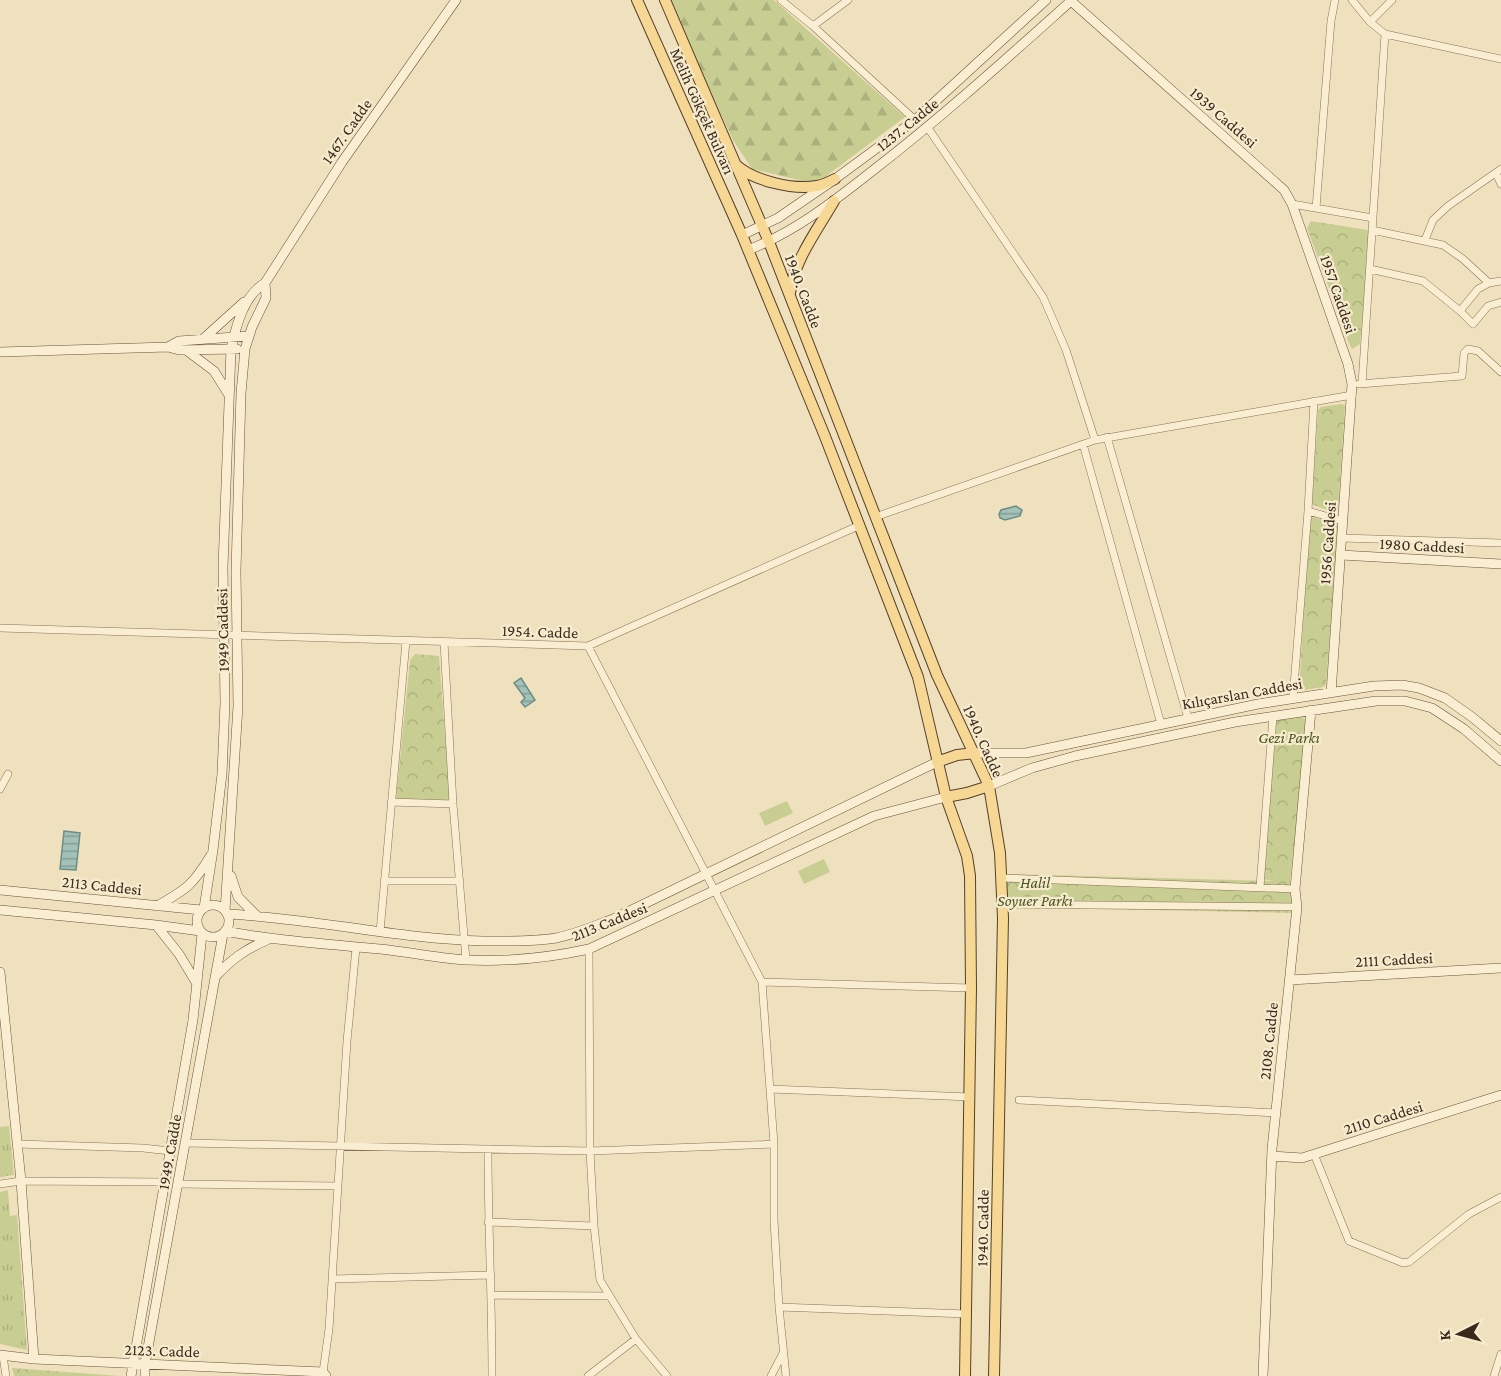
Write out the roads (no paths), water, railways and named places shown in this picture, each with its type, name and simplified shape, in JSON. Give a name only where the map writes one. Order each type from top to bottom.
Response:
[{"type":"main road","name":"Melih Gökçek Bulvarı","points":[[637,0],[742,235]]},
{"type":"main road","name":"Melih Gökçek Bulvarı","points":[[665,0],[762,226]]},
{"type":"main road","points":[[735,165],[761,179],[801,187],[819,186],[835,180]]},
{"type":"main road","points":[[790,296],[792,279],[804,253],[834,201]]},
{"type":"main road","name":"1940. Cadde","points":[[762,226],[937,675],[989,786],[997,827],[1003,904],[994,1376]]},
{"type":"main road","name":"1940. Cadde","points":[[742,235],[813,405],[918,677],[946,797],[961,833],[967,856],[970,876],[971,988],[965,1376]]},
{"type":"main road","points":[[937,762],[957,755],[975,753]]},
{"type":"main road","points":[[946,797],[989,786]]},
{"type":"street","name":"1467. Cadde","points":[[231,349],[233,337],[248,298],[255,288],[265,283],[342,162],[456,0]]},
{"type":"street","points":[[781,0],[813,26],[915,120]]},
{"type":"street","points":[[813,26],[848,0]]},
{"type":"street","name":"1237. Cadde","points":[[742,235],[777,218],[835,180],[915,120],[1046,0]]},
{"type":"street","points":[[1316,208],[1331,21],[1335,0]]},
{"type":"street","points":[[1352,0],[1370,22],[1385,34],[1501,59]]},
{"type":"street","points":[[1370,22],[1392,0]]},
{"type":"street","name":"1237. Cadde","points":[[748,250],[769,242],[834,201],[928,128],[1071,1]]},
{"type":"street","name":"1939 Caddesi","points":[[1071,1],[1284,190],[1292,204]]},
{"type":"street","points":[[1355,387],[1370,269],[1385,34]]},
{"type":"street","points":[[928,128],[1043,297],[1066,350],[1095,440]]},
{"type":"street","points":[[1425,240],[1433,220],[1448,206],[1499,171],[1501,184]]},
{"type":"street","points":[[1292,204],[1373,218]]},
{"type":"street","name":"1957 Caddesi","points":[[1292,204],[1355,387]]},
{"type":"street","points":[[1372,230],[1443,245],[1463,259],[1489,283]]},
{"type":"street","points":[[1370,269],[1423,281],[1473,324],[1488,306],[1501,302]]},
{"type":"street","points":[[1460,311],[1478,289],[1489,283],[1501,281]]},
{"type":"street","name":"1467. Cadde","points":[[245,349],[266,298],[265,283]]},
{"type":"street","points":[[202,339],[222,324],[248,298]]},
{"type":"street","points":[[168,347],[179,341],[249,336]]},
{"type":"street","points":[[0,352],[168,347],[179,350],[245,349]]},
{"type":"street","name":"1949 Caddesi","points":[[226,913],[238,706],[223,567],[231,349]]},
{"type":"street","name":"1949 Caddesi","points":[[202,909],[213,850],[222,774],[236,571],[241,393],[245,349]]},
{"type":"street","points":[[875,517],[1107,437],[1314,401],[1355,387],[1462,376],[1464,353],[1468,349],[1475,349],[1501,372]]},
{"type":"street","points":[[186,350],[214,371],[230,397]]},
{"type":"street","name":"1956 Caddesi","points":[[1331,693],[1355,387]]},
{"type":"street","points":[[1293,698],[1314,401]]},
{"type":"street","points":[[1107,437],[1188,718]]},
{"type":"street","points":[[1083,444],[1161,724]]},
{"type":"street","points":[[1308,511],[1343,521]]},
{"type":"street","name":"1954. Cadde","points":[[0,628],[588,646],[858,525]]},
{"type":"street","points":[[1342,538],[1501,543]]},
{"type":"street","name":"1980 Caddesi","points":[[1341,555],[1501,564]]},
{"type":"street","points":[[380,932],[406,641]]},
{"type":"street","points":[[444,642],[453,804],[466,960]]},
{"type":"street","points":[[588,646],[762,982],[774,1144],[774,1220],[779,1307],[786,1376]]},
{"type":"street","name":"Kılıçarslan Caddesi","points":[[975,753],[1026,753],[1188,718],[1293,698],[1374,686],[1402,686],[1431,692],[1456,705],[1501,740]]},
{"type":"street","name":"Kılıçarslan Caddesi","points":[[989,786],[1032,768],[1076,756],[1235,722],[1376,701],[1419,704],[1446,716],[1501,760]]},
{"type":"street","name":"2108. Cadde","points":[[1263,1376],[1272,1156],[1297,907],[1295,889],[1311,710]]},
{"type":"street","points":[[1260,887],[1273,716]]},
{"type":"street","name":"2113 Caddesi","points":[[226,913],[465,940],[522,942],[555,938],[613,920],[937,762]]},
{"type":"street","points":[[0,789],[8,774]]},
{"type":"street","name":"2113 Caddesi","points":[[224,933],[466,960],[541,958],[589,949],[874,816],[946,797]]},
{"type":"street","points":[[391,802],[453,804]]},
{"type":"street","points":[[156,906],[185,890],[197,878],[213,850]]},
{"type":"street","points":[[229,862],[233,887],[238,897],[257,916]]},
{"type":"street","points":[[1002,878],[1295,889]]},
{"type":"street","points":[[384,881],[460,881]]},
{"type":"street","name":"2113 Caddesi","points":[[0,890],[202,909]]},
{"type":"street","points":[[1003,904],[1297,907]]},
{"type":"street","points":[[198,985],[201,932],[196,921],[202,909],[215,905],[226,913],[229,921],[224,933],[211,938],[201,932]]},
{"type":"street","name":"2113 Caddesi","points":[[0,910],[156,925],[201,932]]},
{"type":"street","points":[[156,925],[179,954],[198,985]]},
{"type":"street","name":"1949. Cadde","points":[[145,1376],[145,1364],[224,933]]},
{"type":"street","points":[[214,979],[232,959],[267,939]]},
{"type":"street","points":[[325,1374],[347,1041],[356,948]]},
{"type":"street","points":[[589,949],[590,1151],[594,1226],[600,1280],[636,1339],[667,1376]]},
{"type":"street","name":"2111 Caddesi","points":[[1290,980],[1501,968]]},
{"type":"street","points":[[0,972],[18,1144],[34,1359]]},
{"type":"street","points":[[762,982],[971,988]]},
{"type":"street","name":"1949. Cadde","points":[[131,1376],[198,985]]},
{"type":"street","points":[[770,1089],[970,1098]]},
{"type":"street","name":"2110 Caddesi","points":[[1272,1156],[1300,1158],[1501,1095]]},
{"type":"street","points":[[1019,1100],[1276,1113]]},
{"type":"street","points":[[186,1143],[340,1148],[590,1151],[774,1144]]},
{"type":"street","points":[[18,1144],[170,1151]]},
{"type":"street","points":[[488,1149],[492,1376]]},
{"type":"street","points":[[1314,1154],[1349,1241],[1404,1263],[1410,1262],[1468,1214],[1501,1197]]},
{"type":"street","points":[[0,1184],[21,1181],[165,1182]]},
{"type":"street","points":[[179,1184],[338,1186]]},
{"type":"street","points":[[489,1222],[594,1226]]},
{"type":"street","points":[[332,1279],[491,1275]]},
{"type":"street","points":[[492,1295],[609,1296]]},
{"type":"street","points":[[779,1307],[967,1314]]},
{"type":"street","points":[[588,1376],[636,1339]]},
{"type":"street","points":[[771,1376],[783,1353]]},
{"type":"street","points":[[1494,1376],[1501,1354]]},
{"type":"street","points":[[1,1355],[6,1376]]},
{"type":"street","name":"2123. Cadde","points":[[1,1355],[34,1359],[325,1374]]},
{"type":"water","points":[[1016,506],[1022,510],[1020,516],[1005,520],[1000,518],[1001,510]]},
{"type":"water","points":[[521,678],[535,700],[525,707],[521,702],[525,698],[514,683]]},
{"type":"water","points":[[64,831],[80,833],[76,870],[60,869]]},
{"type":"park label","name":"Gezi Parkı","points":[[1289,737]]},
{"type":"park label","name":"Halil Soyuer Parkı","points":[[1035,891]]}]
